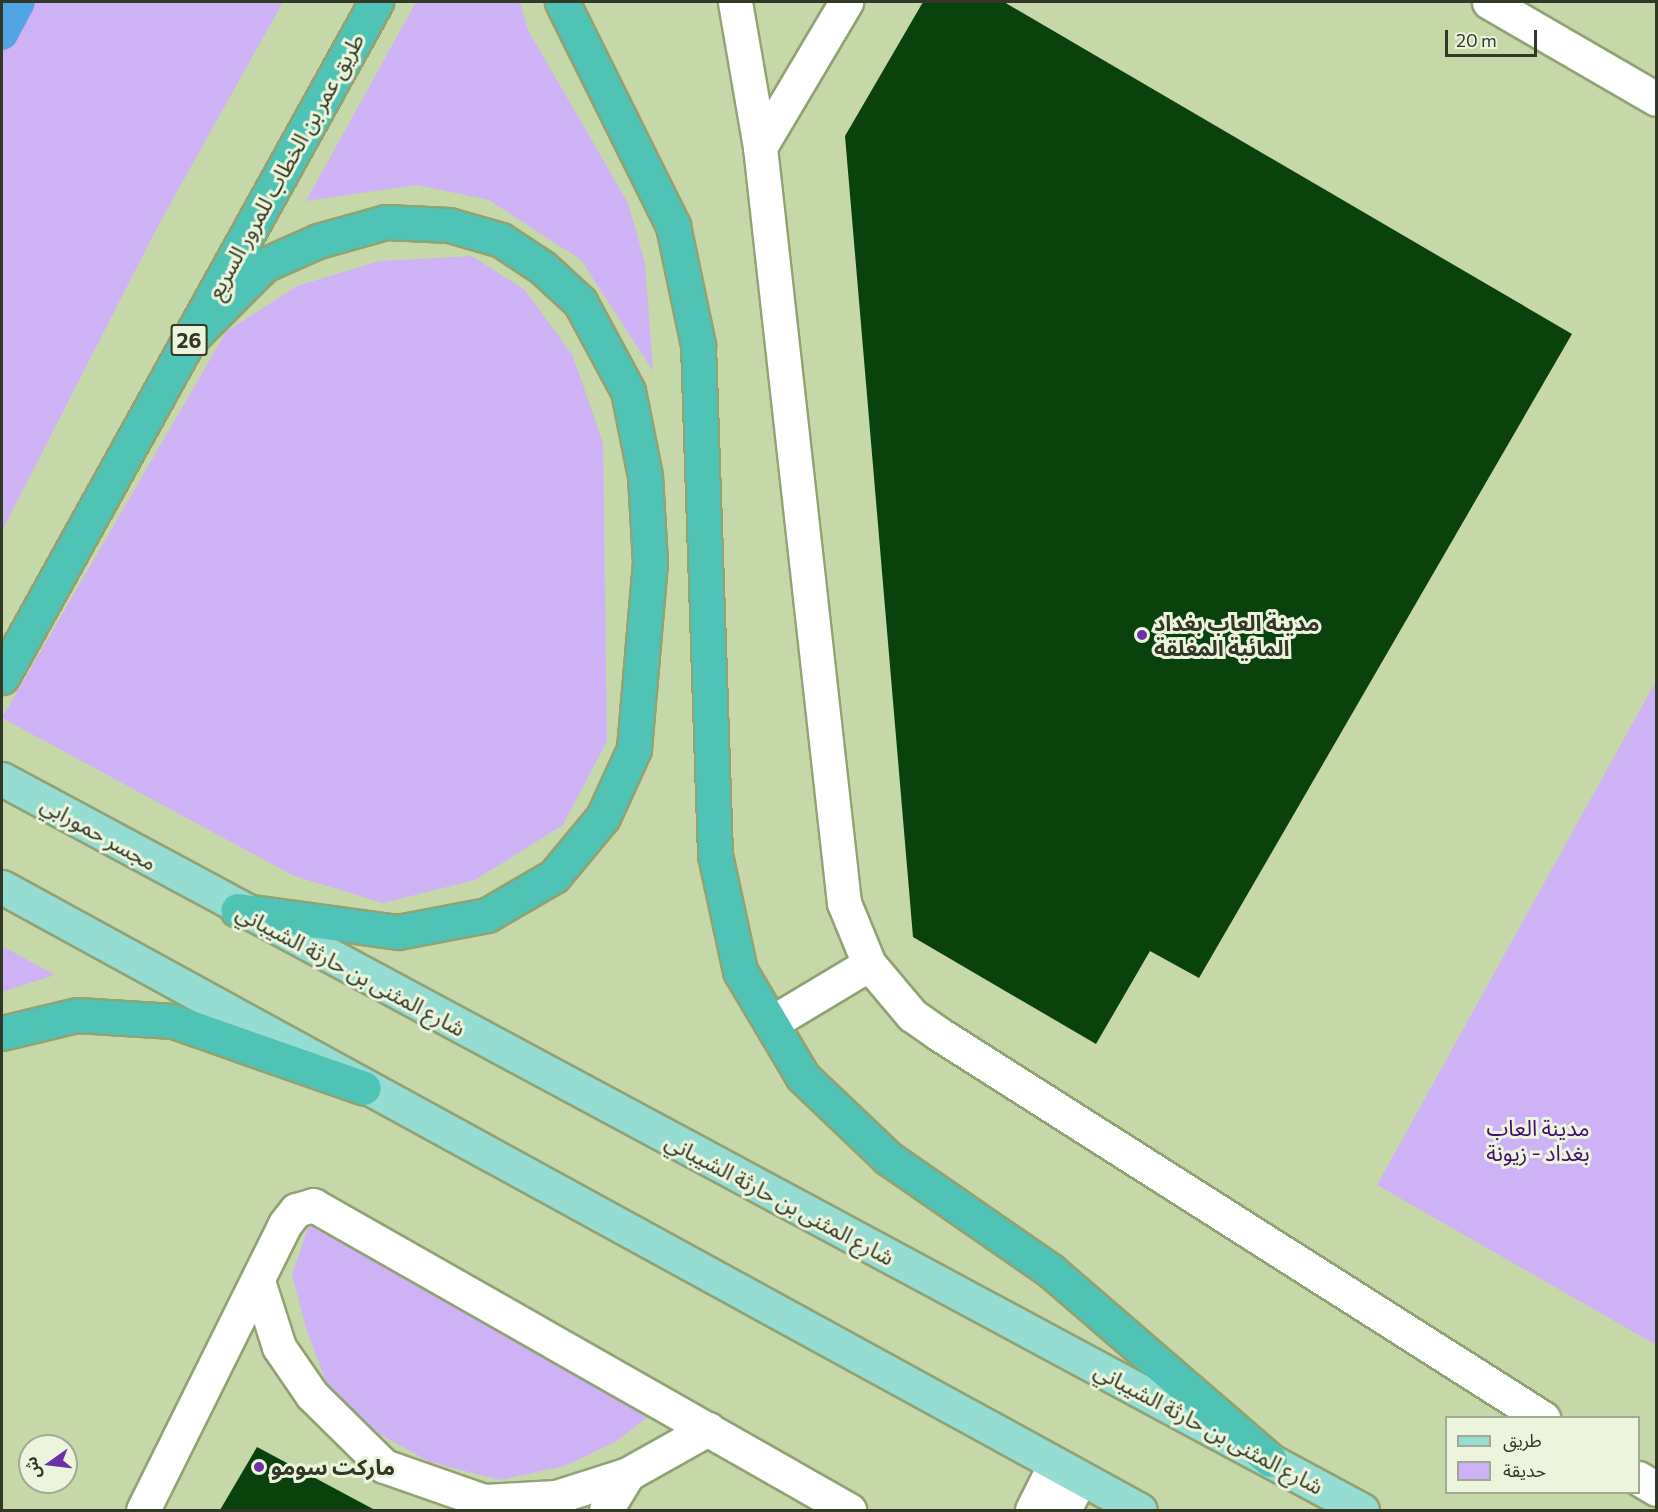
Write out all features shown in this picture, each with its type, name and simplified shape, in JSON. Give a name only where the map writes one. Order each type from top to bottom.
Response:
[{"type":"highway","name":"طريق عمر بن الخطاب للمرور السريع","points":[[2,678],[376,2]]},
{"type":"highway","points":[[562,2],[673,226],[698,345],[715,855],[741,971],[802,1077],[888,1158],[1051,1271],[1270,1460]]},
{"type":"highway","points":[[189,340],[264,265],[318,241],[386,222],[449,225],[501,240],[542,267],[580,302],[628,391],[645,476],[650,562],[634,749],[603,817],[554,876],[487,915],[398,933],[238,910]]},
{"type":"highway","points":[[2,1033],[77,1015],[174,1021],[364,1088]]},
{"type":"main road","name":"مجسر حمورابي","points":[[2,779],[197,888]]},
{"type":"main road","points":[[2,887],[364,1088],[1140,1510]]},
{"type":"main road","name":"شارع المثنى بن حارثة الشيباني","points":[[197,888],[1362,1510]]},
{"type":"street","points":[[735,2],[760,147],[844,903],[869,964],[912,1015],[939,1034],[1540,1416]]},
{"type":"street","points":[[760,147],[846,2]]},
{"type":"street","points":[[1489,2],[1656,99]]},
{"type":"street","points":[[771,1023],[869,964]]},
{"type":"street","points":[[143,1510],[290,1215],[304,1206],[321,1207],[849,1510]]},
{"type":"street","points":[[258,1281],[279,1347],[312,1395],[384,1466],[484,1501],[556,1497],[628,1474],[708,1429]]},
{"type":"street","points":[[1032,1510],[1067,1471]]},
{"type":"street","points":[[1064,1510],[1067,1471]]},
{"type":"street","points":[[606,1510],[628,1474]]},
{"type":"street","points":[[1640,1479],[1656,1489]]},
{"type":"green space","points":[[2,2],[283,2],[159,224],[2,531]]},
{"type":"green space","points":[[416,2],[520,2],[528,30],[628,203],[645,263],[653,371],[581,260],[489,200],[417,185],[306,201]]},
{"type":"green space","points":[[472,256],[525,290],[573,356],[603,443],[607,741],[563,825],[475,880],[383,903],[294,876],[2,718],[226,332],[297,286],[380,261]]},
{"type":"green space","name":"مدينة العاب بغداد - زيونة","points":[[1656,681],[1656,1345],[1377,1185]]},
{"type":"green space","points":[[2,946],[55,975],[2,992]]},
{"type":"green space","points":[[310,1222],[655,1411],[617,1441],[565,1466],[500,1480],[430,1462],[374,1431],[326,1382],[306,1328],[292,1275]]},
{"type":"building","name":"مدينة العاب بغداد المائية المغلقة","points":[[923,2],[1004,2],[1572,334],[1199,978],[1150,951],[1096,1044],[913,937],[845,136]]},
{"type":"building","points":[[257,1447],[375,1510],[220,1510]]},
{"type":"waterway","points":[[2,34],[19,2]]},
{"type":"place","name":"مدينة العاب بغداد المائية المغلقة","points":[[1142,635]]},
{"type":"place","name":"ماركت سومو","points":[[259,1467]]}]
